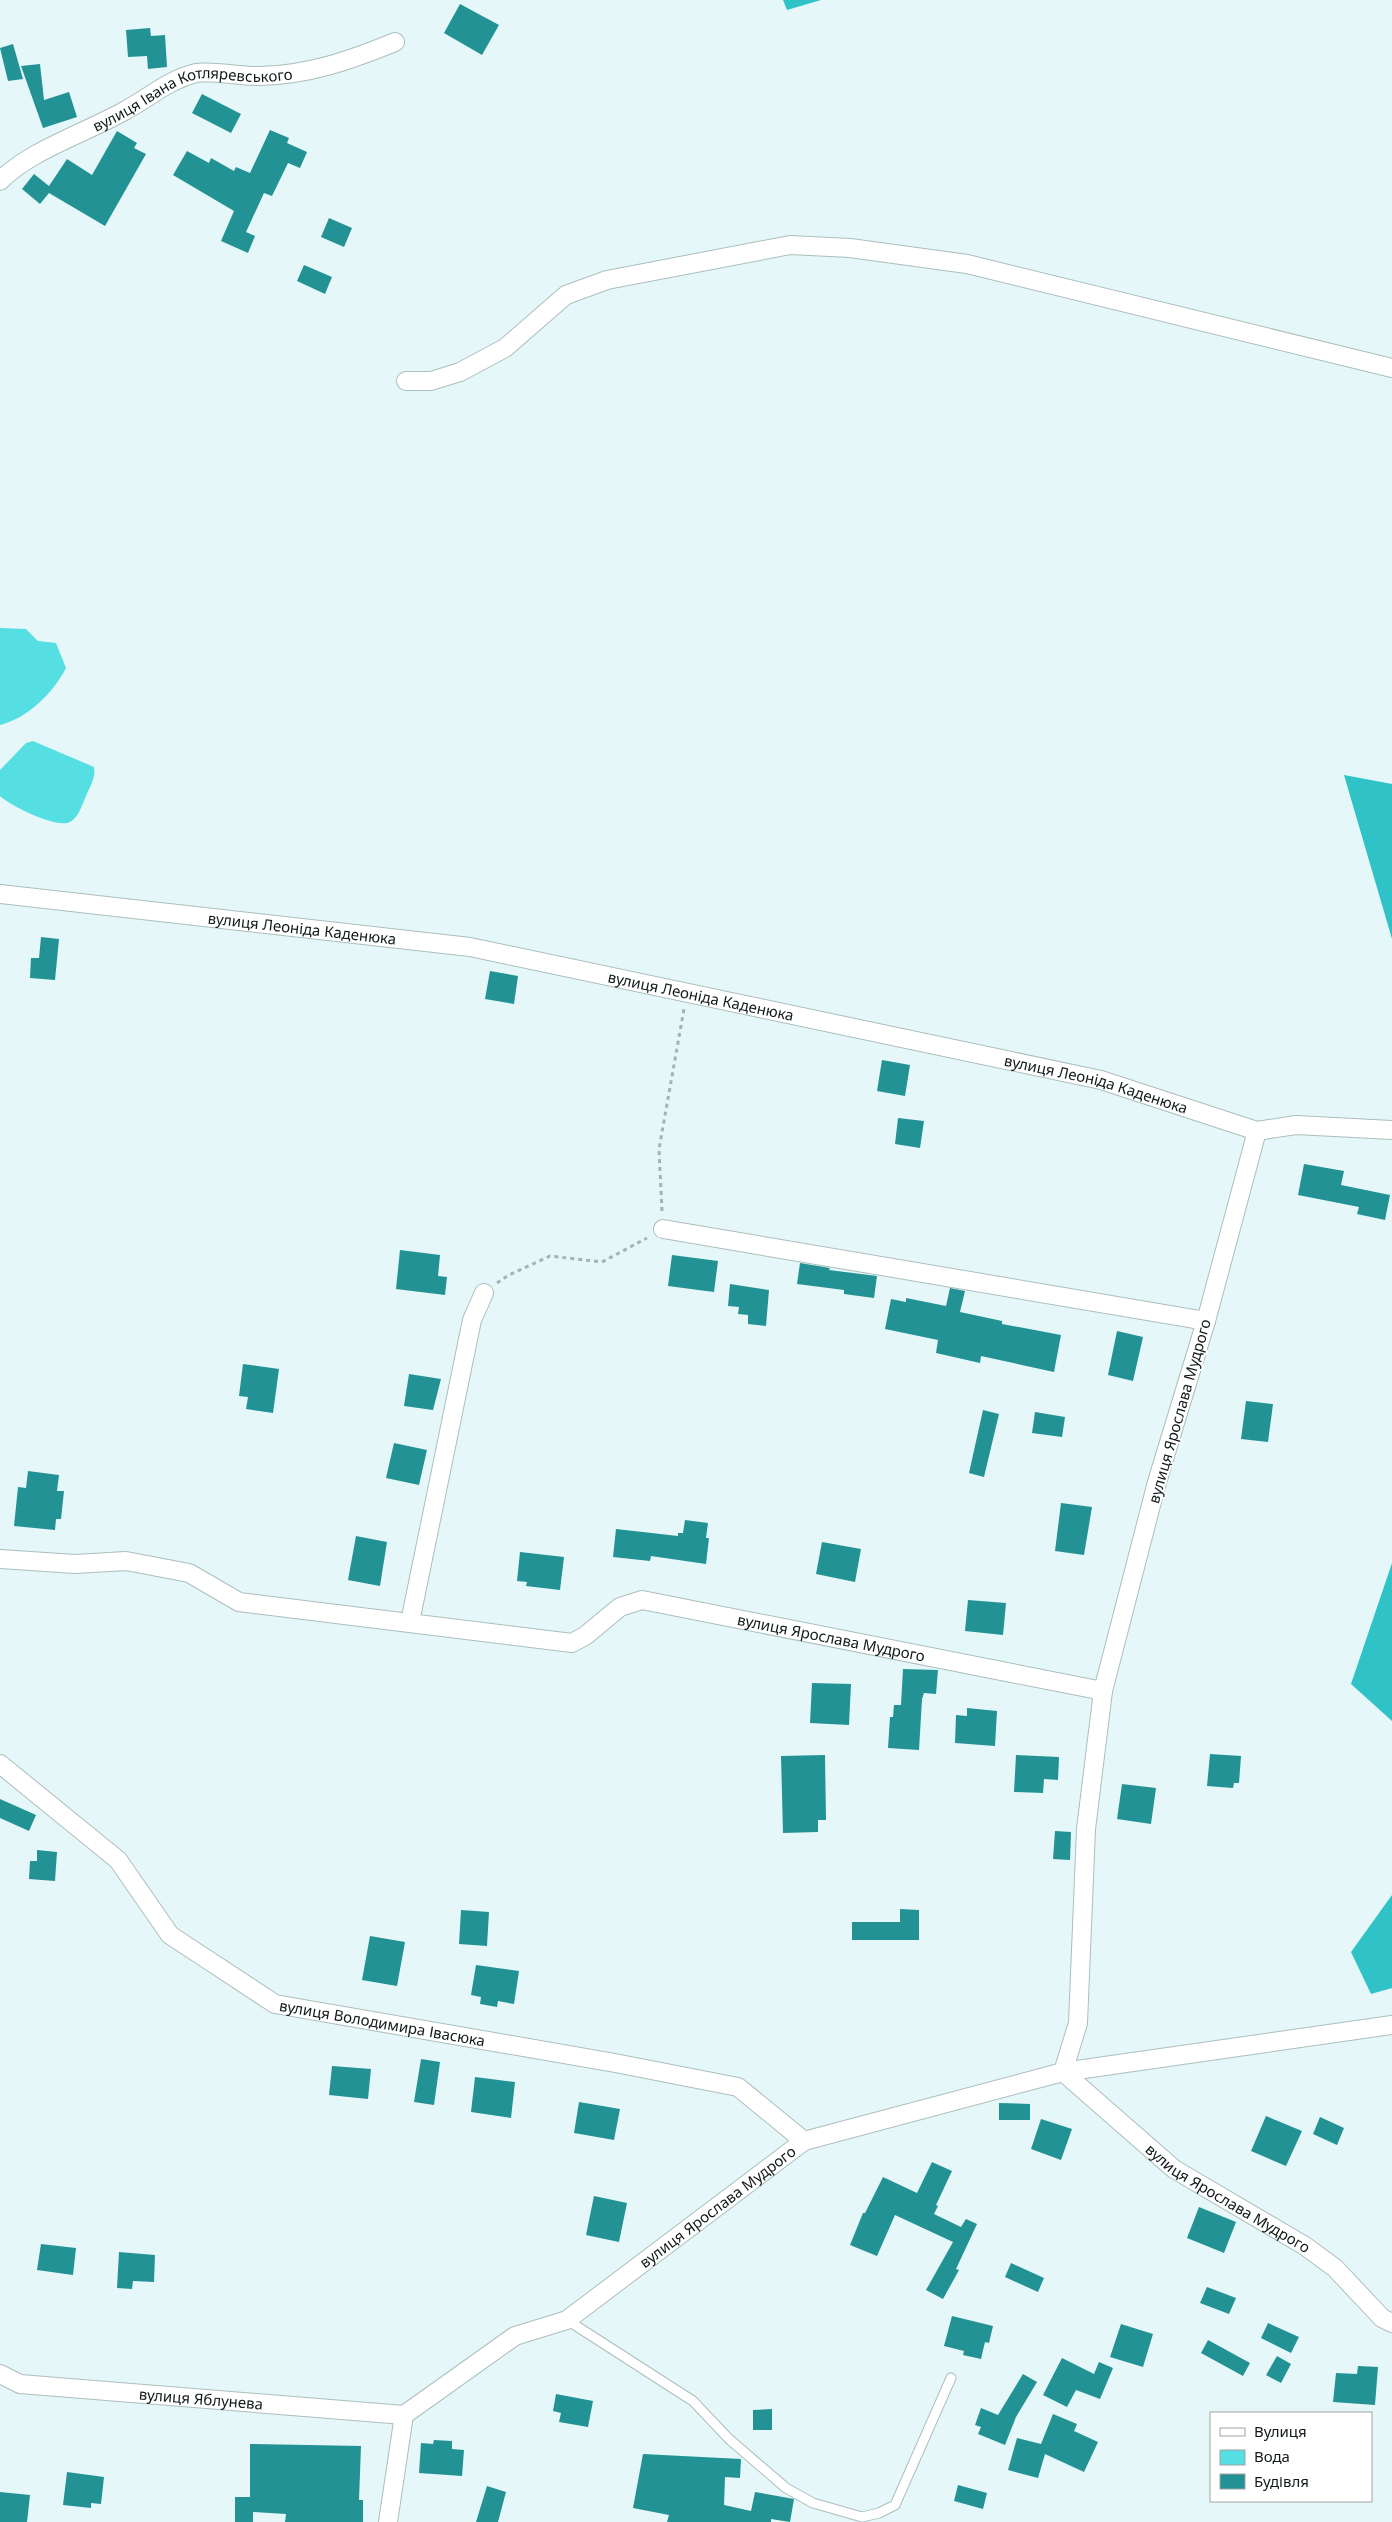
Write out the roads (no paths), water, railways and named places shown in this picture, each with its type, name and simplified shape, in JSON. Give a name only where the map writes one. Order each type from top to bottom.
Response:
[{"type":"street","name":"вулиця Івана Котляревського","points":[[0,180],[27,161],[127,110],[170,81],[198,73],[246,77],[308,72],[345,62],[395,42]]},
{"type":"street","points":[[406,380],[431,382],[460,372],[505,348],[566,295],[607,280],[790,245],[850,248],[967,264],[1392,368]]},
{"type":"street","name":"вулиця Леоніда Каденюка","points":[[0,894],[470,947],[1101,1080],[1257,1131],[1296,1125],[1392,1130]]},
{"type":"street","name":"вулиця Ярослава Мудрого","points":[[1064,2072],[1078,2022],[1086,1829],[1103,1691],[1157,1482],[1206,1321],[1257,1131]]},
{"type":"street","points":[[663,1229],[1206,1321]]},
{"type":"street","points":[[0,1559],[75,1564],[126,1561],[189,1573],[239,1602],[410,1622],[472,1320],[484,1293]]},
{"type":"street","name":"вулиця Ярослава Мудрого","points":[[410,1622],[572,1643],[585,1636],[620,1607],[642,1600],[1103,1691]]},
{"type":"street","name":"вулиця Володимира Івасюка","points":[[0,1764],[118,1860],[170,1935],[275,2004],[738,2087],[804,2141]]},
{"type":"street","name":"вулиця Ярослава Мудрого","points":[[404,2415],[515,2336],[567,2320],[804,2141],[1064,2072],[1392,2025]]},
{"type":"street","name":"вулиця Ярослава Мудрого","points":[[1064,2072],[1174,2169],[1306,2246],[1335,2268],[1382,2318],[1392,2323]]},
{"type":"street","name":"вулиця Яблунева","points":[[4,2378],[20,2384],[404,2415]]},
{"type":"street","points":[[388,2522],[404,2415]]},
{"type":"lane","points":[[567,2320],[693,2401],[729,2438],[786,2488],[813,2503],[862,2516],[878,2514],[895,2505],[951,2378]]},
{"type":"water","points":[[0,628],[26,629],[38,641],[56,643],[66,668],[61,677],[39,703],[20,717],[0,725]]},
{"type":"water","points":[[33,741],[94,767],[93,778],[82,807],[76,817],[70,822],[55,822],[34,815],[0,796],[0,770],[26,743]]}]
